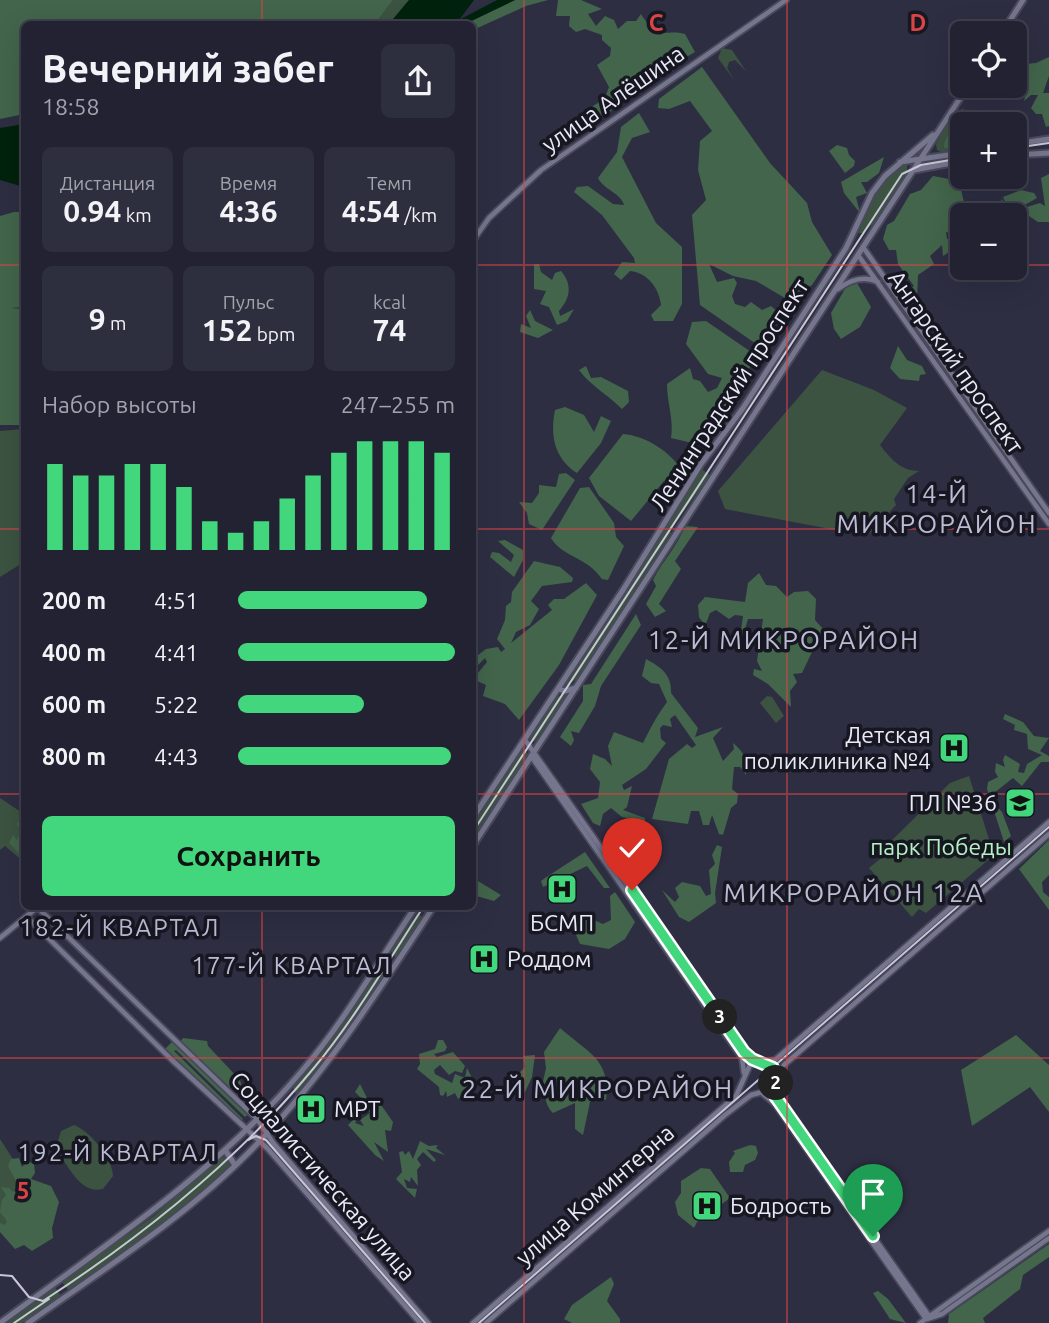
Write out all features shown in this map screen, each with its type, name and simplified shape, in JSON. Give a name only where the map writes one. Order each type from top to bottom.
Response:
[{"type":"main road","points":[[1010,21],[1023,0]]},
{"type":"main road","name":"Ленинградский проспект","points":[[476,841],[960,98]]},
{"type":"main road","name":"Ленинградский проспект","points":[[476,813],[559,689],[701,464],[743,408],[846,248],[872,193],[900,162],[938,130]]},
{"type":"main road","points":[[1027,142],[1049,139]]},
{"type":"main road","points":[[1027,154],[1049,153]]},
{"type":"main road","points":[[900,162],[950,155]]},
{"type":"main road","points":[[913,170],[950,163]]},
{"type":"main road","points":[[559,689],[565,691],[576,688]]},
{"type":"main road","points":[[0,1323],[159,1207],[257,1119],[330,1036],[412,910]]},
{"type":"main road","points":[[28,1323],[152,1235],[235,1165],[267,1134],[299,1100],[349,1036],[431,910]]},
{"type":"main road","points":[[384,954],[397,963]]},
{"type":"main road","points":[[286,1089],[299,1100]]},
{"type":"main road","points":[[225,1150],[235,1165]]},
{"type":"main road","points":[[56,1283],[66,1296]]},
{"type":"street","name":"улица Алёшина","points":[[476,236],[489,218],[541,170],[786,0]]},
{"type":"street","name":"Ангарский проспект","points":[[863,247],[867,257],[1049,513]]},
{"type":"street","name":"Ангарский проспект","points":[[857,254],[1049,524]]},
{"type":"street","points":[[831,294],[856,279],[868,278],[879,282]]},
{"type":"street","points":[[884,289],[889,285]]},
{"type":"street","points":[[525,740],[742,1058],[744,1078],[749,1089],[775,1104],[925,1319],[934,1320],[1049,1231]]},
{"type":"street","points":[[533,753],[744,1052],[759,1062],[766,1063],[778,1058],[1049,822]]},
{"type":"street","name":"улица Коминтерна","points":[[486,1323],[725,1115],[759,1093],[771,1090],[781,1068],[803,1047],[1049,834]]},
{"type":"street","points":[[0,938],[36,910]]},
{"type":"street","name":"Социалистическая улица","points":[[42,910],[257,1119],[428,1323]]},
{"type":"street","name":"Социалистическая улица","points":[[28,918],[259,1142],[420,1323]]},
{"type":"street","name":"улица Коминтерна","points":[[473,1323],[727,1103],[741,1089],[750,1065],[759,1062]]},
{"type":"street","points":[[766,1063],[776,1072],[775,1096],[925,1319]]},
{"type":"street","points":[[1001,1268],[1049,1238]]},
{"type":"green space","points":[[393,0],[409,0],[392,21],[377,21]]},
{"type":"green space","points":[[722,48],[732,50],[746,71],[735,60],[729,62],[727,68],[734,80],[718,58]]},
{"type":"green space","points":[[950,120],[950,153],[937,150],[936,144]]},
{"type":"green space","points":[[900,163],[907,165],[907,172],[873,224],[858,233],[872,198]]},
{"type":"green space","points":[[889,288],[980,419],[979,420],[887,290]]},
{"type":"green space","points":[[822,370],[874,390],[907,408],[880,445],[902,466],[919,471],[908,478],[894,499],[896,505],[867,536],[725,509],[718,491]]},
{"type":"green space","points":[[21,429],[21,564],[0,577],[0,431]]},
{"type":"green space","points":[[701,469],[709,474],[708,478],[670,530],[671,533],[578,678],[564,687]]},
{"type":"green space","points":[[568,694],[536,740],[533,742],[528,738],[556,697]]},
{"type":"green space","points":[[767,696],[772,697],[784,716],[776,723],[760,703]]},
{"type":"green space","points":[[523,746],[528,755],[476,836],[476,820]]},
{"type":"green space","name":"парк Победы","points":[[969,776],[994,855],[926,913],[919,909],[912,917],[869,868],[886,854],[884,848],[950,783]]},
{"type":"green space","points":[[0,798],[21,812],[21,859],[5,846],[0,850]]},
{"type":"green space","points":[[418,912],[423,919],[400,956],[395,957],[391,951]]},
{"type":"green space","points":[[389,961],[391,968],[364,1010],[299,1094],[295,1093],[293,1087],[338,1029],[384,962]]},
{"type":"green space","points":[[74,1125],[93,1139],[109,1162],[113,1176],[103,1189],[95,1190],[81,1183],[56,1148],[61,1131]]},
{"type":"green space","points":[[0,1139],[54,1223],[16,1248],[0,1225]]},
{"type":"green space","points":[[226,1157],[230,1166],[162,1225],[69,1291],[62,1282],[155,1215],[221,1158]]},
{"type":"green space","points":[[645,1177],[647,1181],[544,1270],[541,1267]]},
{"type":"green space","points":[[537,1271],[540,1274],[484,1323],[476,1323]]},
{"type":"green space","points":[[54,1286],[61,1296],[22,1323],[4,1323]]},
{"type":"shaded area","points":[[0,0],[393,0],[377,21],[21,21],[21,115],[0,119]]},
{"type":"shaded area","points":[[409,0],[474,0],[459,20],[497,0],[515,0],[471,21],[392,21]]},
{"type":"shaded area","points":[[515,0],[548,0],[526,6],[476,29],[476,21],[471,21]]},
{"type":"shaded area","points":[[558,0],[581,0],[602,9],[588,14],[596,26],[605,16],[614,20],[618,29],[627,21],[636,21],[641,14],[657,31],[685,34],[695,52],[664,70],[655,71],[642,84],[636,81],[624,98],[621,88],[611,111],[597,119],[587,110],[599,102],[609,105],[606,95],[609,87],[597,65],[610,56],[611,48],[602,40],[602,35],[585,29],[576,32],[569,26],[570,16],[556,16]]},
{"type":"shaded area","points":[[1049,57],[1049,76],[1043,93],[1049,93],[1049,126],[1046,127],[1042,114],[1036,114],[1031,108],[1038,95],[1031,95],[1024,101],[1027,98],[1029,81],[1027,64]]},
{"type":"shaded area","points":[[702,67],[770,163],[807,203],[812,222],[832,255],[812,285],[790,301],[756,281],[733,276],[709,264],[717,282],[734,278],[737,283],[732,296],[735,304],[745,307],[751,302],[762,310],[771,306],[779,313],[762,348],[700,305],[692,215],[706,200],[698,170],[700,141],[712,131],[690,101],[669,109],[658,108],[659,99]]},
{"type":"shaded area","points":[[639,113],[650,132],[632,138],[622,157],[656,223],[682,247],[682,304],[673,321],[654,321],[651,315],[661,305],[655,287],[647,278],[630,271],[621,280],[614,274],[622,262],[635,263],[634,258],[602,215],[574,192],[577,187],[588,186],[613,204],[624,205],[620,197],[604,186],[598,178],[617,152],[621,127]]},
{"type":"shaded area","points":[[21,124],[21,186],[0,180],[0,128]]},
{"type":"shaded area","points":[[950,133],[950,148],[944,148],[944,144]]},
{"type":"shaded area","points":[[837,145],[847,148],[855,161],[854,166],[845,173],[829,151]]},
{"type":"shaded area","points":[[884,157],[879,173],[867,182],[861,182],[867,193],[856,197],[860,213],[844,193],[841,182]]},
{"type":"shaded area","points":[[1049,174],[1049,222],[1038,222],[1029,216],[1027,207],[1040,203],[1045,206],[1041,178]]},
{"type":"shaded area","points":[[933,176],[949,179],[950,189],[961,189],[964,203],[950,203],[950,233],[946,232],[947,239],[950,239],[950,251],[943,256],[942,245],[930,256],[934,264],[918,275],[917,299],[911,289],[914,286],[898,264],[896,250],[889,250],[883,239],[887,225],[894,221],[910,194],[921,190]]},
{"type":"shaded area","points":[[1021,190],[1034,193],[1037,198],[1027,204],[1006,203],[1003,197]]},
{"type":"shaded area","points":[[21,212],[21,307],[11,308],[21,309],[21,425],[0,425],[0,216]]},
{"type":"shaded area","points":[[534,264],[539,264],[541,272],[552,280],[555,273],[561,271],[565,276],[569,291],[559,311],[560,316],[574,309],[567,321],[557,325],[549,307],[540,304],[546,291],[534,289]]},
{"type":"shaded area","points":[[857,283],[871,307],[860,327],[841,339],[834,329],[831,313],[846,287]]},
{"type":"shaded area","points":[[530,310],[535,321],[553,330],[538,338],[520,332],[521,324],[531,328],[526,316]]},
{"type":"shaded area","points":[[706,321],[757,356],[701,445],[671,438],[667,384],[690,368],[693,379],[700,381],[708,392],[717,388],[722,378],[708,374],[686,344],[692,322]]},
{"type":"shaded area","points":[[898,346],[907,360],[922,366],[926,374],[920,375],[919,381],[900,379],[890,368]]},
{"type":"shaded area","points":[[586,366],[591,378],[601,377],[628,391],[629,402],[622,409],[579,370]]},
{"type":"shaded area","points":[[565,407],[584,415],[594,432],[601,416],[611,421],[601,443],[577,473],[563,460],[554,437],[555,410]]},
{"type":"shaded area","points":[[623,434],[657,446],[678,464],[683,472],[678,479],[664,481],[631,521],[599,496],[589,478]]},
{"type":"shaded area","points":[[566,473],[575,480],[542,530],[529,524],[527,513],[519,502],[532,503],[539,493],[539,485],[556,487],[559,474]]},
{"type":"shaded area","points":[[589,487],[614,523],[616,537],[624,546],[608,580],[602,579],[596,571],[561,549],[551,538],[580,488]]},
{"type":"shaded area","points":[[685,526],[698,527],[675,561],[681,569],[659,604],[666,611],[655,617],[646,604],[656,586],[653,580]]},
{"type":"shaded area","points":[[505,540],[523,550],[523,560],[514,577],[490,557],[492,552],[499,553],[511,562],[514,555],[498,541]]},
{"type":"shaded area","points":[[534,561],[560,567],[573,578],[572,582],[542,586],[531,601],[539,609],[530,625],[516,632],[511,643],[552,610],[548,605],[554,599],[564,599],[586,583],[597,595],[559,665],[519,720],[505,704],[483,696],[486,685],[476,680],[476,675],[487,662],[485,658],[476,667],[476,657],[486,649],[498,647],[501,652],[505,649],[497,639],[512,592]]},
{"type":"shaded area","points":[[759,573],[766,585],[776,586],[787,597],[794,592],[808,591],[816,599],[815,620],[823,629],[802,673],[793,674],[797,682],[790,691],[791,707],[768,684],[753,675],[754,669],[762,671],[757,661],[763,619],[748,619],[738,652],[743,616],[735,615],[729,619],[716,610],[710,613],[705,626],[699,617],[698,605],[705,597],[745,602],[748,583]]},
{"type":"shaded area","points":[[636,614],[641,625],[601,686],[595,706],[579,733],[571,731],[574,740],[571,746],[560,737],[583,701],[583,685],[591,684]]},
{"type":"shaded area","points":[[646,659],[667,676],[671,693],[698,728],[695,737],[723,727],[713,738],[723,761],[734,749],[733,743],[744,757],[746,775],[740,767],[734,767],[732,789],[738,794],[737,803],[731,808],[723,835],[719,834],[712,815],[709,825],[703,825],[699,811],[691,811],[688,824],[652,819],[669,759],[687,744],[692,748],[696,745],[675,715],[670,719],[672,727],[663,725],[660,728],[661,739],[666,743],[646,769],[622,785],[624,790],[632,786],[627,807],[623,810],[645,818],[645,822],[622,817],[611,808],[603,814],[600,826],[593,823],[581,804],[598,798],[600,782],[590,769],[593,754],[605,759],[612,766],[608,746],[614,732],[643,743],[667,702],[659,684],[651,683],[642,676]]},
{"type":"shaded area","points":[[1005,714],[1023,722],[1034,736],[1049,738],[1040,751],[1049,756],[1049,762],[1041,762],[1022,786],[1013,778],[994,793],[993,803],[1002,812],[1011,836],[1004,842],[987,789],[988,782],[998,777],[995,772],[996,763],[1005,767],[1005,755],[1020,764],[1018,772],[1024,773],[1027,764],[1042,755],[1028,749],[1027,734],[1014,730],[1015,725],[1003,719]]},
{"type":"shaded area","points":[[21,830],[21,855],[9,843],[13,835],[17,840]]},
{"type":"shaded area","points":[[1049,840],[1049,875],[1042,882],[1043,892],[1049,897],[1049,910],[1019,869]]},
{"type":"shaded area","points":[[717,845],[722,847],[716,903],[689,922],[679,917],[662,890],[675,902],[679,897],[675,888],[682,882],[700,886],[706,896],[711,894],[709,870],[715,864],[712,855]]},
{"type":"shaded area","points":[[585,852],[610,888],[604,888],[587,866],[543,887],[541,881]]},
{"type":"shaded area","points":[[476,880],[501,895],[494,901],[476,896]]},
{"type":"shaded area","points":[[615,892],[635,922],[625,939],[609,949],[580,944],[570,921],[580,914],[603,924],[611,920],[610,896]]},
{"type":"shaded area","points":[[560,1028],[595,1058],[605,1075],[606,1100],[599,1098],[590,1102],[583,1135],[575,1129],[575,1103],[553,1113],[546,1102],[547,1088],[542,1086],[546,1068],[544,1052]]},
{"type":"shaded area","points":[[1016,1035],[1049,1065],[1049,1112],[1030,1087],[972,1126],[961,1070]]},
{"type":"shaded area","points":[[183,1038],[207,1041],[208,1046],[240,1080],[244,1094],[235,1092],[180,1042]]},
{"type":"shaded area","points":[[438,1040],[443,1040],[447,1047],[445,1051],[434,1054],[437,1057],[453,1052],[465,1066],[462,1073],[455,1071],[449,1075],[440,1065],[434,1070],[435,1074],[452,1083],[455,1074],[465,1078],[467,1068],[473,1080],[467,1085],[468,1090],[458,1099],[455,1093],[447,1097],[446,1091],[443,1096],[440,1095],[439,1087],[417,1069],[420,1064],[419,1054],[435,1049]]},
{"type":"shaded area","points":[[173,1041],[249,1114],[245,1117],[174,1051],[243,1119],[240,1122],[165,1049]]},
{"type":"shaded area","points":[[535,1055],[532,1077],[525,1092],[521,1092],[513,1079],[525,1067],[523,1056]]},
{"type":"shaded area","points":[[360,1084],[368,1100],[379,1102],[393,1122],[391,1131],[385,1130],[388,1152],[374,1142],[384,1161],[375,1155],[348,1125],[362,1111],[355,1123],[364,1126],[360,1120],[370,1113],[364,1105],[365,1102],[355,1092]]},
{"type":"shaded area","points":[[420,1141],[429,1146],[438,1145],[436,1148],[445,1155],[426,1149],[436,1160],[434,1162],[423,1152],[417,1159],[421,1165],[417,1170],[418,1186],[411,1177],[410,1182],[404,1179],[407,1188],[417,1189],[415,1198],[396,1179],[402,1172],[399,1152],[403,1151],[405,1155],[409,1151],[413,1159]]},
{"type":"shaded area","points":[[750,1145],[756,1146],[758,1153],[755,1160],[745,1165],[743,1172],[730,1172],[729,1162],[735,1153],[733,1151]]},
{"type":"shaded area","points":[[19,1158],[22,1167],[27,1161],[34,1164],[35,1173],[31,1179],[51,1186],[59,1202],[52,1228],[53,1238],[32,1251],[24,1245],[15,1249],[0,1232],[0,1223],[5,1225],[7,1221],[0,1212],[2,1200],[6,1195],[1,1187],[9,1188],[13,1192],[19,1187],[8,1166],[11,1159]]},
{"type":"shaded area","points":[[701,1168],[710,1169],[730,1198],[697,1222],[694,1228],[678,1215],[675,1202],[681,1193],[681,1181]]},
{"type":"shaded area","points":[[1049,1244],[1049,1257],[1023,1275],[1020,1289],[983,1318],[985,1323],[948,1323],[949,1314]]},
{"type":"shaded area","points":[[611,1277],[614,1284],[607,1301],[620,1323],[572,1323],[564,1319],[572,1305]]},
{"type":"shaded area","points":[[878,1291],[888,1299],[906,1323],[890,1319],[873,1293]]},
{"type":"tram line","points":[[1027,146],[1049,143]]},
{"type":"tram line","points":[[476,827],[902,174],[921,165],[950,160]]},
{"type":"tram line","points":[[479,1323],[1049,827]]},
{"type":"tram line","points":[[0,1275],[12,1276],[29,1297],[43,1301],[117,1250],[221,1166],[284,1103],[328,1050],[421,910]]},
{"type":"tram line","points":[[248,1140],[256,1136],[266,1140],[425,1323]]},
{"type":"tram line","points":[[14,1323],[49,1299]]},
{"type":"place","name":"Детская поликлиника №4","points":[[954,748]]},
{"type":"place","name":"ПЛ №36","points":[[1020,803]]},
{"type":"place","name":"БСМП","points":[[562,889]]},
{"type":"place","name":"Роддом","points":[[484,959]]},
{"type":"place","name":"МРТ","points":[[311,1109]]},
{"type":"place","name":"Бодрость","points":[[707,1206]]},
{"type":"district","name":"14-Й МИКРОРАЙОН","points":[[937,509]]},
{"type":"district","name":"12-Й МИКРОРАЙОН","points":[[784,640]]},
{"type":"district","name":"МИКРОРАЙОН 12А","points":[[854,893]]},
{"type":"district","name":"182-Й КВАРТАЛ","points":[[120,928]]},
{"type":"district","name":"177-Й КВАРТАЛ","points":[[292,966]]},
{"type":"district","name":"22-Й МИКРОРАЙОН","points":[[598,1089]]},
{"type":"district","name":"192-Й КВАРТАЛ","points":[[118,1153]]},
{"type":"route","points":[[632,890],[744,1052],[752,1059],[769,1064],[773,1068],[776,1076],[775,1096],[873,1236]]}]
